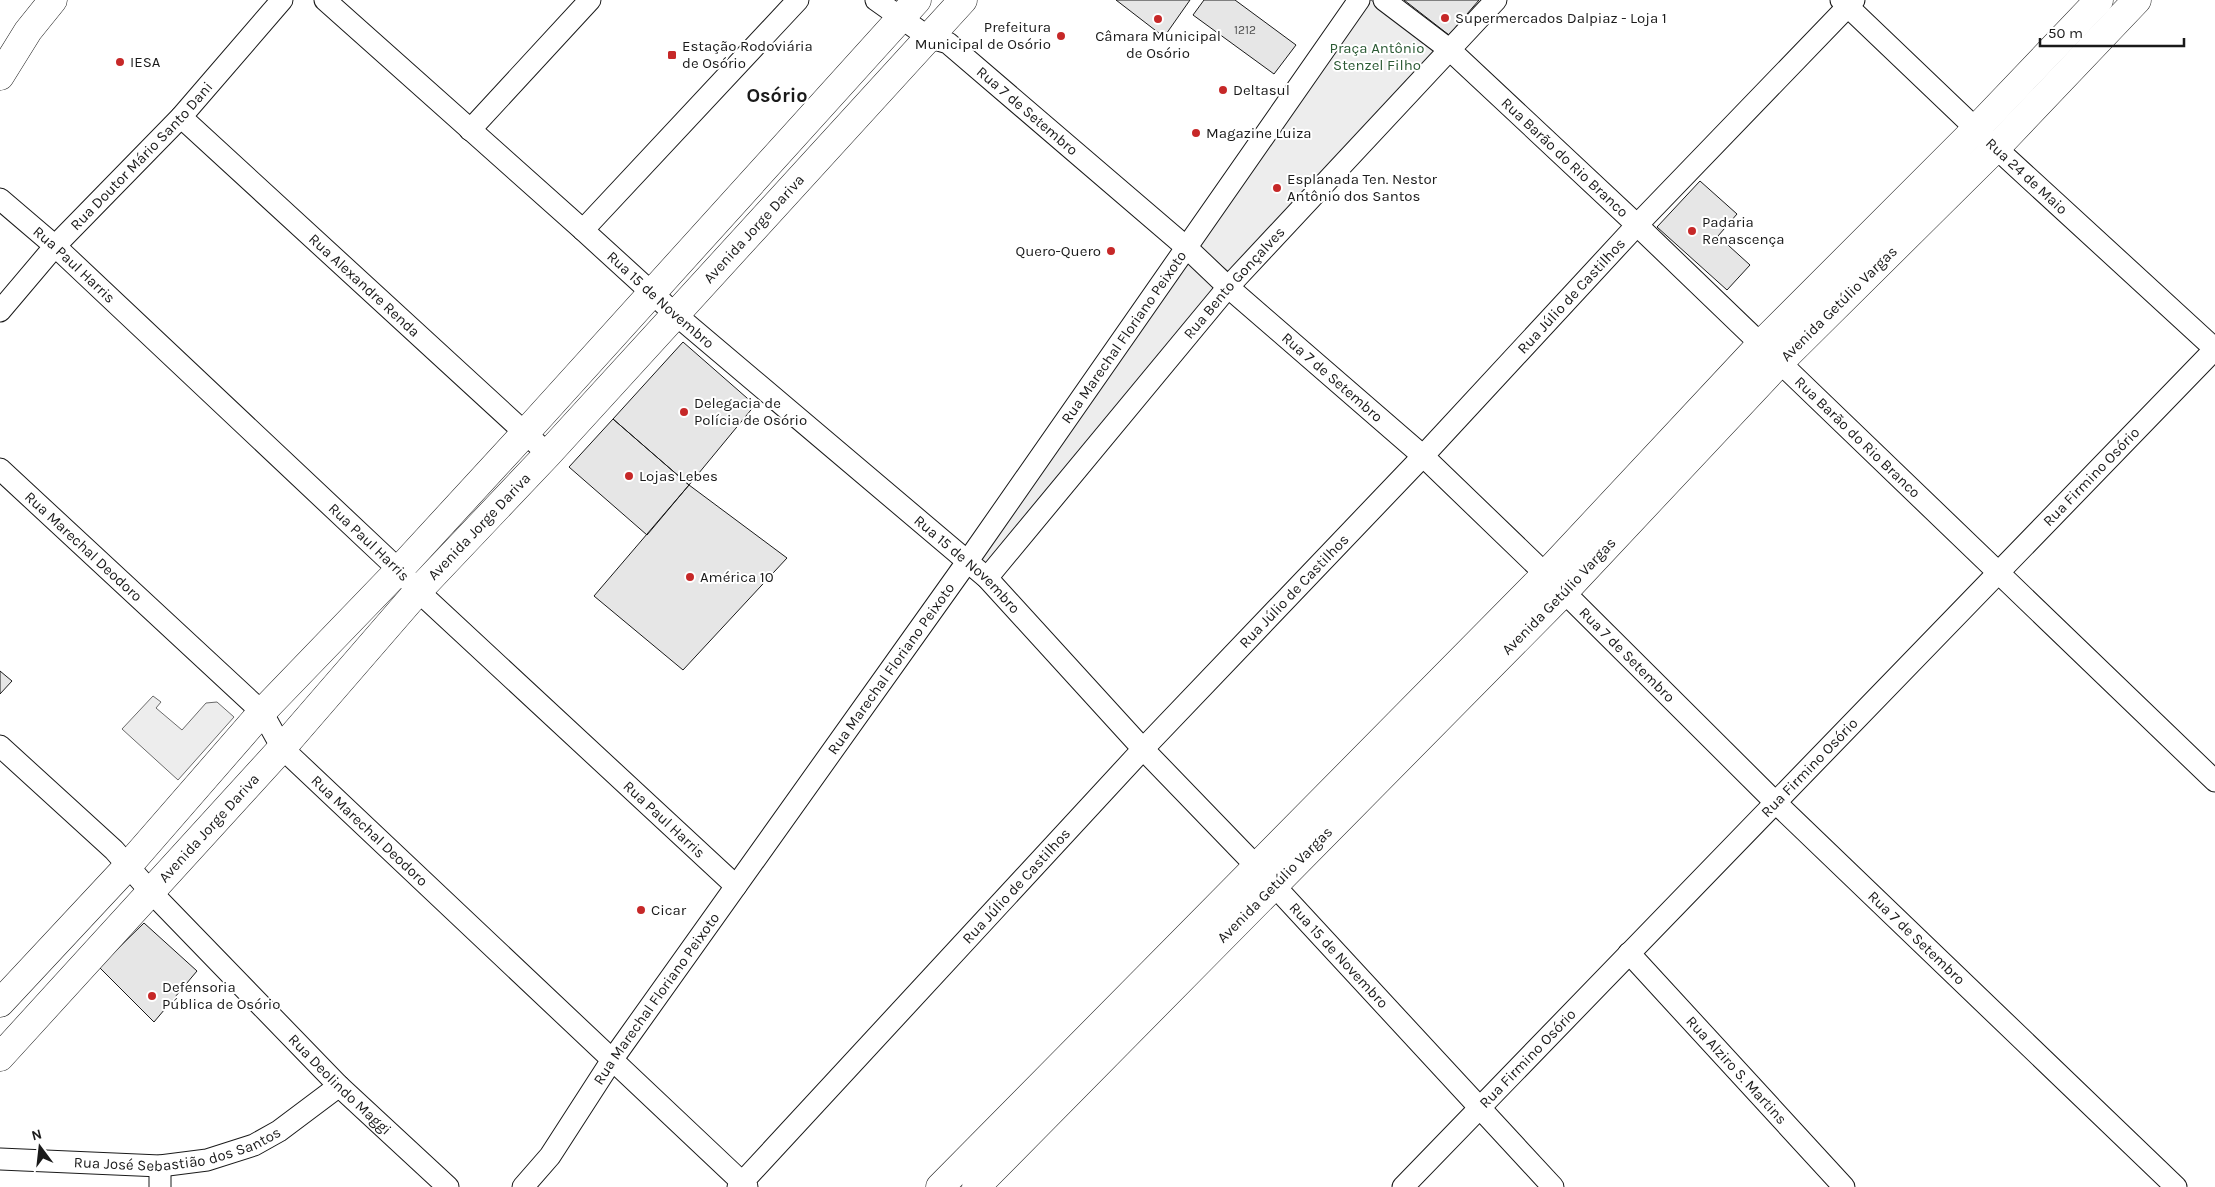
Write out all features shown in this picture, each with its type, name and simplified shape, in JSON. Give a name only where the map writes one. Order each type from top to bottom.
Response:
[{"type":"main road","points":[[0,76],[28,31],[52,0]]},
{"type":"main road","name":"Avenida Jorge Dariva","points":[[4,1043],[150,891],[282,748],[418,591],[548,454],[675,314],[938,35],[963,0]]},
{"type":"main road","name":"Avenida Getúlio Vargas","points":[[940,1187],[1041,1104],[1555,583],[1771,353],[1869,236],[1976,129],[2099,0]]},
{"type":"main road","name":"Avenida Getúlio Vargas","points":[[1771,353],[1889,254],[1996,148],[2137,0]]},
{"type":"main road","name":"Avenida Jorge Dariva","points":[[0,1003],[127,867],[262,712],[399,570],[526,432],[909,5]]},
{"type":"main road","points":[[2025,77],[2046,95]]},
{"type":"main road","points":[[1869,236],[1889,254]]},
{"type":"main road","points":[[185,800],[212,824]]},
{"type":"main road","name":"Avenida Getúlio Vargas","points":[[976,1187],[1041,1104]]},
{"type":"street","name":"Rua Doutor Mário Santo Dani","points":[[0,312],[54,246],[181,117],[282,0]]},
{"type":"street","name":"Rua 15 de Novembro","points":[[325,0],[675,314],[987,578],[1143,749],[1266,877],[1553,1187]]},
{"type":"street","points":[[470,130],[590,0]]},
{"type":"street","points":[[583,230],[798,0]]},
{"type":"street","name":"Rua 7 de Setembro","points":[[876,0],[909,5],[938,35],[1186,247],[1228,287],[1423,456],[1555,583],[1776,802],[2176,1187]]},
{"type":"street","name":"Rua Marechal Floriano Peixoto","points":[[523,1187],[550,1156],[612,1060],[968,562],[1358,0]]},
{"type":"street","name":"Rua Barão do Rio Branco","points":[[1384,0],[1450,50],[1637,225],[2215,781]]},
{"type":"street","name":"Rua Bento Gonçalves","points":[[987,578],[1228,287],[1496,0]]},
{"type":"street","name":"Rua 24 de Maio","points":[[1848,2],[1996,148],[2215,349]]},
{"type":"street","name":"Rua Júlio de Castilhos","points":[[743,1186],[1143,749],[1423,456],[1637,225],[1848,2]]},
{"type":"street","name":"Rua Alexandre Renda","points":[[181,117],[548,454]]},
{"type":"street","name":"Rua Paul Harris","points":[[0,199],[54,246],[399,570],[418,591],[736,886]]},
{"type":"street","name":"Rua Firmino Osório","points":[[1403,1187],[2215,349]]},
{"type":"street","name":"Rua Marechal Deodoro","points":[[0,469],[262,712],[282,748],[743,1186]]},
{"type":"street","name":"Rua Deolindo Maggi","points":[[0,746],[114,850],[127,867],[339,1086],[448,1187]]},
{"type":"street","name":"Rua Alziro S. Martins","points":[[1629,953],[1844,1187]]},
{"type":"street","name":"Rua José Sebastião dos Santos","points":[[0,1159],[160,1166],[207,1160],[254,1145],[279,1131],[339,1086]]},
{"type":"street","points":[[160,1166],[160,1187]]},
{"type":"green space","name":"Praça Antônio Stenzel Filho","points":[[1367,0],[1371,0],[1438,51],[1231,274],[1198,245]]},
{"type":"green space","points":[[1186,255],[1221,288],[988,567],[979,558]]},
{"type":"green space","points":[[153,696],[161,702],[156,708],[182,730],[206,703],[217,702],[234,717],[178,780],[122,729]]},
{"type":"building","name":"Câmara Municipal de Osório","points":[[1116,0],[1190,0],[1164,37]]},
{"type":"building","points":[[1204,0],[1235,0],[1296,45],[1274,74],[1193,15]]},
{"type":"building","name":"Supermercados Dalpiaz - Loja 1","points":[[1404,0],[1479,0],[1449,35]]},
{"type":"building","name":"Padaria Renascença","points":[[1700,181],[1737,214],[1718,236],[1750,265],[1727,290],[1657,227]]},
{"type":"building","name":"Delegacia de Polícia de Osório","points":[[683,342],[755,405],[689,485],[613,419]]},
{"type":"building","name":"Lojas Lebes","points":[[613,419],[689,485],[647,535],[569,467]]},
{"type":"building","name":"América 10","points":[[689,485],[787,558],[683,670],[594,596]]},
{"type":"building","points":[[0,671],[12,681],[0,694]]},
{"type":"building","name":"Defensoria Pública de Osório","points":[[144,923],[197,971],[154,1022],[99,967]]},
{"type":"place","name":"Supermercados Dalpiaz - Loja 1","points":[[1445,18]]},
{"type":"place","name":"Câmara Municipal de Osório","points":[[1158,19]]},
{"type":"place","name":"Prefeitura Municipal de Osório","points":[[1061,36]]},
{"type":"place","name":"Estação Rodoviária de Osório","points":[[672,55]]},
{"type":"place","name":"IESA","points":[[120,62]]},
{"type":"place","name":"Deltasul","points":[[1223,90]]},
{"type":"place","name":"Magazine Luiza","points":[[1196,133]]},
{"type":"place","name":"Esplanada Ten. Nestor Antônio dos Santos","points":[[1277,188]]},
{"type":"place","name":"Padaria Renascença","points":[[1692,231]]},
{"type":"place","name":"Quero-Quero","points":[[1111,251]]},
{"type":"place","name":"Delegacia de Polícia de Osório","points":[[684,412]]},
{"type":"place","name":"Lojas Lebes","points":[[629,476]]},
{"type":"place","name":"América 10","points":[[690,577]]},
{"type":"place","name":"Cicar","points":[[641,910]]},
{"type":"place","name":"Defensoria Pública de Osório","points":[[152,996]]},
{"type":"district","name":"Osório","points":[[777,95]]}]
